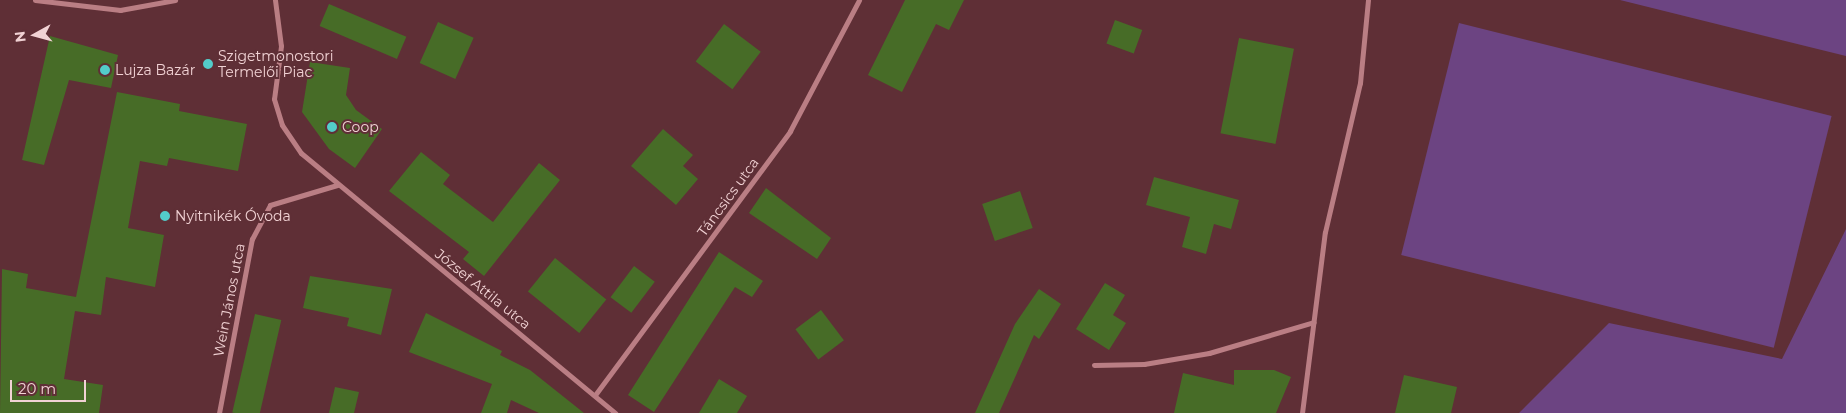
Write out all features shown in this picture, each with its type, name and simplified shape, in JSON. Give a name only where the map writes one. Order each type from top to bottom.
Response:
[{"type":"street","points":[[35,0],[120,10],[174,0]]},
{"type":"street","name":"József Attila utca","points":[[275,0],[281,46],[274,99],[282,125],[302,153],[337,185],[595,395],[614,413]]},
{"type":"street","name":"Táncsics utca","points":[[595,395],[790,131],[858,0]]},
{"type":"street","points":[[1302,413],[1324,232],[1360,83],[1368,0]]},
{"type":"street","name":"Wein János utca","points":[[220,413],[252,239],[270,205],[337,185]]},
{"type":"street","points":[[1094,365],[1144,364],[1209,353],[1314,322]]},
{"type":"shaded area","points":[[1620,0],[1846,0],[1846,56]]},
{"type":"shaded area","points":[[1459,23],[1832,116],[1774,348],[1401,255]]},
{"type":"shaded area","points":[[1846,229],[1846,413],[1519,413],[1609,323],[1782,359]]},
{"type":"building","points":[[905,0],[964,0],[949,30],[936,24],[902,92],[868,75]]},
{"type":"building","points":[[329,4],[406,37],[397,59],[320,26]]},
{"type":"building","points":[[1115,20],[1142,30],[1134,53],[1106,43]]},
{"type":"building","points":[[438,22],[474,38],[455,79],[420,63]]},
{"type":"building","points":[[724,24],[761,52],[732,89],[696,62]]},
{"type":"building","points":[[50,36],[118,55],[111,88],[69,80],[44,165],[22,160]]},
{"type":"building","points":[[1239,38],[1294,49],[1275,144],[1220,133]]},
{"type":"building","points":[[310,62],[350,68],[346,95],[356,110],[382,129],[355,168],[329,149],[302,112]]},
{"type":"building","points":[[117,92],[180,104],[179,111],[247,124],[238,171],[169,158],[167,166],[140,161],[128,228],[164,235],[155,287],[106,277],[101,315],[75,311],[64,379],[103,385],[99,413],[0,413],[2,269],[28,274],[26,288],[76,297]]},
{"type":"building","points":[[663,129],[693,155],[683,166],[698,179],[676,205],[631,166]]},
{"type":"building","points":[[421,152],[450,175],[443,184],[493,222],[539,163],[560,180],[484,276],[463,259],[469,252],[389,191]]},
{"type":"building","points":[[1154,177],[1239,200],[1231,229],[1214,224],[1206,254],[1182,247],[1190,217],[1146,205]]},
{"type":"building","points":[[766,188],[831,238],[817,259],[749,213]]},
{"type":"building","points":[[1020,191],[1033,228],[995,241],[982,204]]},
{"type":"building","points":[[719,252],[763,281],[752,297],[735,287],[654,412],[628,395]]},
{"type":"building","points":[[555,258],[606,300],[579,333],[528,291]]},
{"type":"building","points":[[634,266],[655,282],[631,313],[611,297]]},
{"type":"building","points":[[310,276],[392,289],[381,335],[347,326],[349,318],[303,308]]},
{"type":"building","points":[[1105,283],[1125,295],[1113,315],[1126,323],[1109,350],[1076,329]]},
{"type":"building","points":[[1039,289],[1061,304],[1039,339],[1034,335],[999,413],[975,413],[1015,324]]},
{"type":"building","points":[[821,310],[844,340],[818,360],[795,329]]},
{"type":"building","points":[[426,313],[502,351],[500,355],[530,370],[584,413],[539,413],[511,400],[507,413],[481,413],[492,384],[409,352]]},
{"type":"building","points":[[255,314],[281,320],[260,413],[232,412]]},
{"type":"building","points":[[1234,370],[1274,370],[1291,377],[1276,413],[1174,413],[1183,373],[1234,385]]},
{"type":"building","points":[[1404,375],[1457,387],[1451,413],[1395,413]]},
{"type":"building","points":[[719,379],[747,396],[737,413],[699,413]]},
{"type":"building","points":[[335,387],[359,392],[354,413],[329,413]]},
{"type":"place","name":"Szigetmonostori Termelői Piac","points":[[208,64]]},
{"type":"place","name":"Lujza Bazár","points":[[105,70]]},
{"type":"place","name":"Coop","points":[[332,127]]},
{"type":"place","name":"Nyitnikék Óvoda","points":[[165,216]]}]
